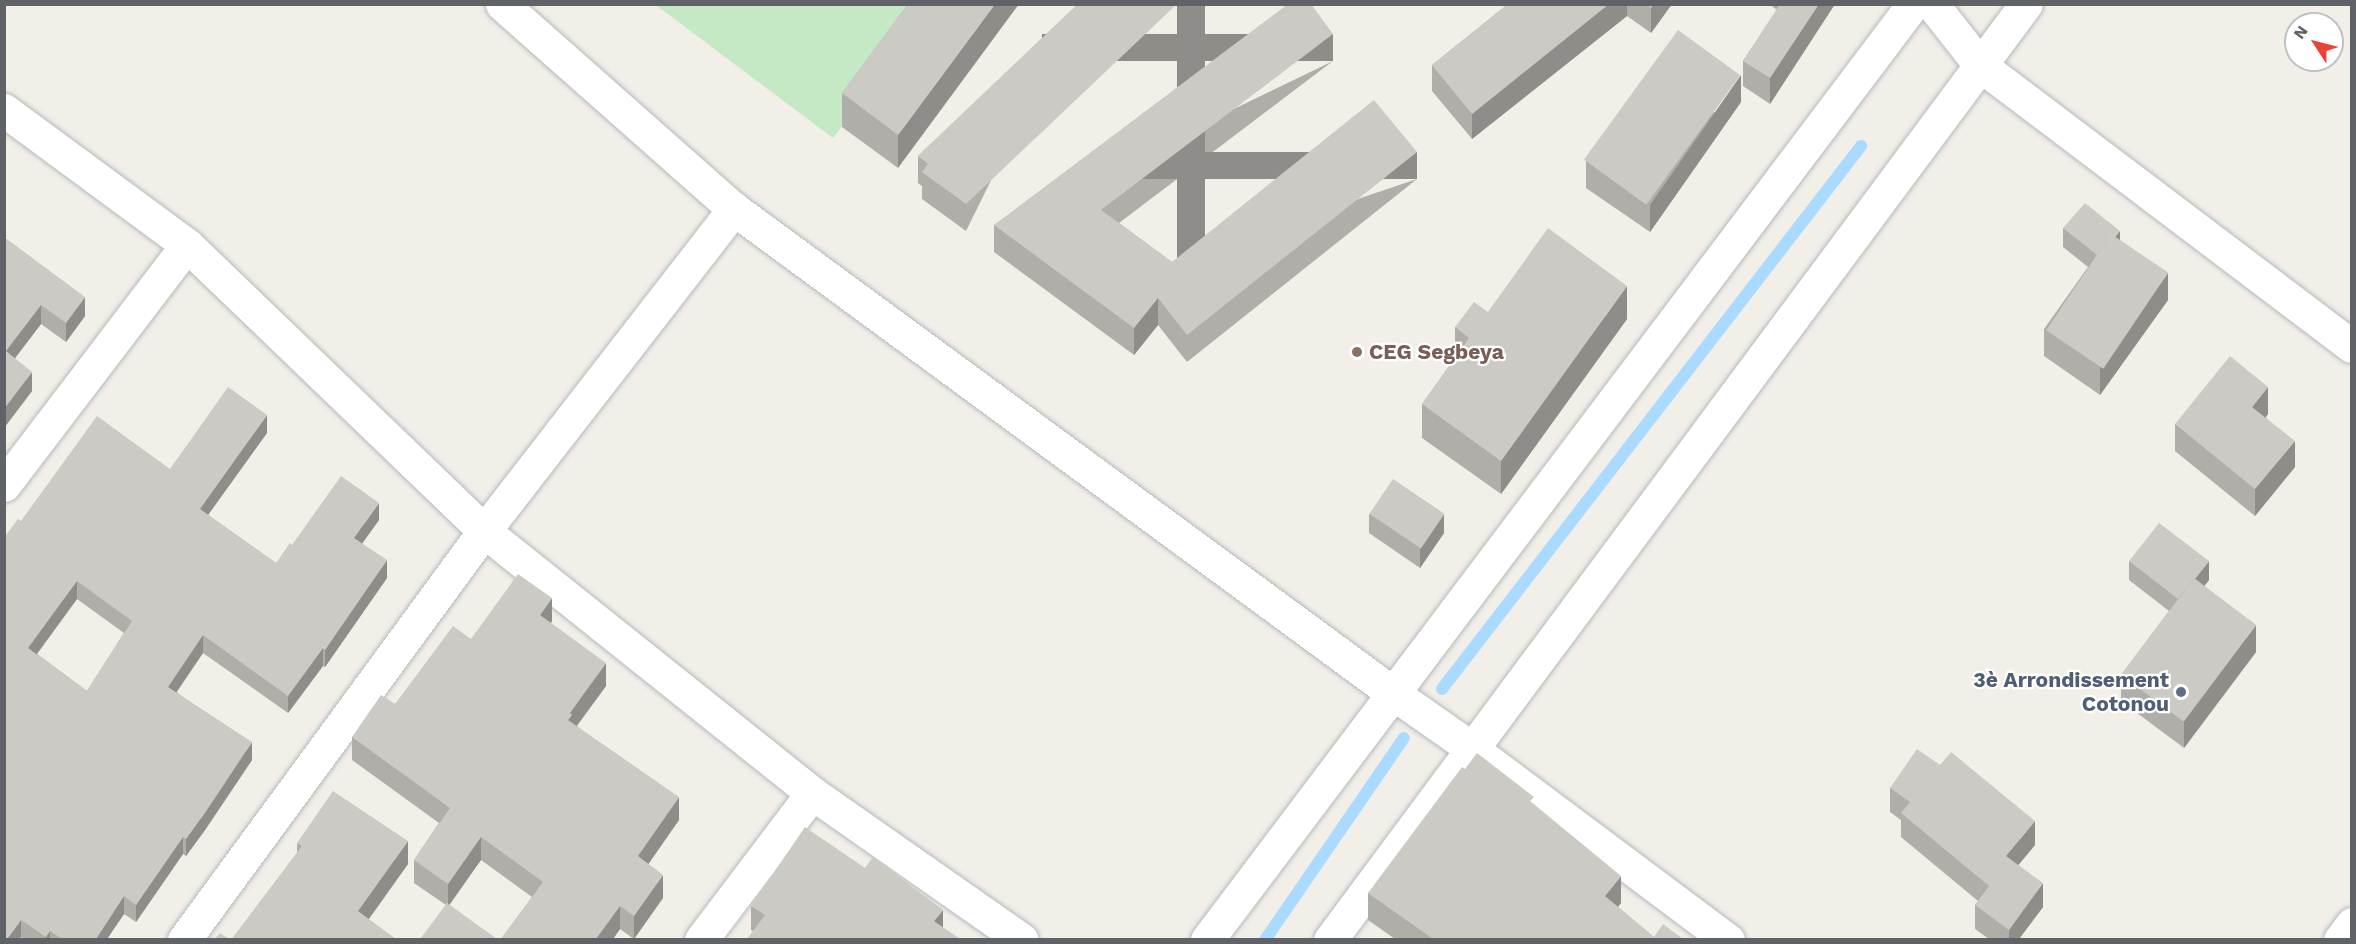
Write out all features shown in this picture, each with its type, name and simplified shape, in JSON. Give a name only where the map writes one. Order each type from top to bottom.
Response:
[{"type":"street","points":[[502,4],[734,209],[1394,694],[1471,748],[1728,939]]},
{"type":"street","points":[[1207,939],[1913,4]]},
{"type":"street","points":[[1932,4],[1980,65],[2352,346]]},
{"type":"street","points":[[1330,939],[2026,4]]},
{"type":"street","points":[[4,111],[187,245],[484,531],[812,793],[1022,939]]},
{"type":"street","points":[[184,939],[484,531],[734,209]]},
{"type":"street","points":[[4,484],[187,245]]},
{"type":"street","points":[[701,939],[812,793]]},
{"type":"street","points":[[2340,939],[2352,924]]},
{"type":"green space","points":[[656,5],[932,5],[833,138]]},
{"type":"building","points":[[908,4],[995,4],[898,135],[842,93]]},
{"type":"building","points":[[1078,4],[1177,4],[966,204],[922,172],[928,164],[918,156]]},
{"type":"building","points":[[1288,4],[1311,4],[1333,34],[1101,210],[1172,262],[1374,100],[1417,152],[1187,335],[1158,298],[1134,328],[994,225]]},
{"type":"building","points":[[1508,4],[1609,4],[1472,114],[1432,65]]},
{"type":"building","points":[[1780,4],[1819,4],[1770,78],[1743,61]]},
{"type":"building","points":[[1678,30],[1740,75],[1646,205],[1584,159]]},
{"type":"building","points":[[2085,203],[2120,231],[2115,237],[2111,234],[2097,255],[2063,228]]},
{"type":"building","points":[[1548,228],[1627,286],[1501,461],[1422,404],[1469,338],[1455,327],[1474,302],[1488,312]]},
{"type":"building","points":[[2111,234],[2168,273],[2103,369],[2046,330]]},
{"type":"building","points":[[4,237],[85,297],[66,323],[41,305],[6,351],[32,372],[4,409]]},
{"type":"building","points":[[2230,356],[2268,387],[2252,407],[2295,441],[2255,489],[2175,424]]},
{"type":"building","points":[[228,387],[267,415],[200,509],[276,563],[290,543],[292,545],[341,476],[379,503],[354,538],[387,560],[325,650],[323,648],[288,696],[203,635],[168,687],[252,742],[205,813],[186,839],[183,837],[136,905],[124,896],[96,939],[62,939],[50,931],[46,937],[21,920],[7,939],[4,939],[4,538],[18,519],[21,521],[97,416],[170,469]],"holes":[[[77,581],[132,621],[87,691],[28,648]]]},
{"type":"building","points":[[1393,479],[1444,514],[1421,548],[1370,514]]},
{"type":"building","points":[[2159,523],[2209,561],[2178,599],[2129,561]]},
{"type":"building","points":[[518,574],[552,598],[540,615],[606,663],[570,713],[572,715],[568,720],[679,797],[638,856],[663,875],[634,916],[620,906],[596,939],[501,939],[543,882],[481,837],[448,884],[414,860],[450,808],[352,737],[381,695],[395,704],[453,626],[471,639]]},
{"type":"building","points":[[2194,578],[2256,625],[2183,722],[2121,675]]},
{"type":"building","points":[[1917,749],[1940,765],[1951,752],[2035,821],[2006,856],[2043,883],[2009,930],[1975,905],[1989,886],[1901,813],[1910,802],[1890,788]]},
{"type":"building","points":[[1477,753],[1534,797],[1530,801],[1621,876],[1605,896],[1654,937],[1663,924],[1683,939],[1433,939],[1368,893],[1462,767],[1465,769]]},
{"type":"building","points":[[333,791],[408,841],[358,911],[396,939],[232,939],[302,846],[297,843]]},
{"type":"building","points":[[805,827],[865,868],[873,857],[943,910],[934,921],[960,939],[747,939],[765,915],[751,906]]},
{"type":"building","points":[[447,903],[497,939],[420,939]]},
{"type":"building","points":[[220,933],[229,939],[215,939]]},
{"type":"waterway","points":[[1442,689],[1861,146]]},
{"type":"waterway","points":[[1265,940],[1404,738]]},
{"type":"place","name":"CEG Segbeya","points":[[1357,352]]},
{"type":"place","name":"3è Arrondissement Cotonou","points":[[2181,692]]}]
